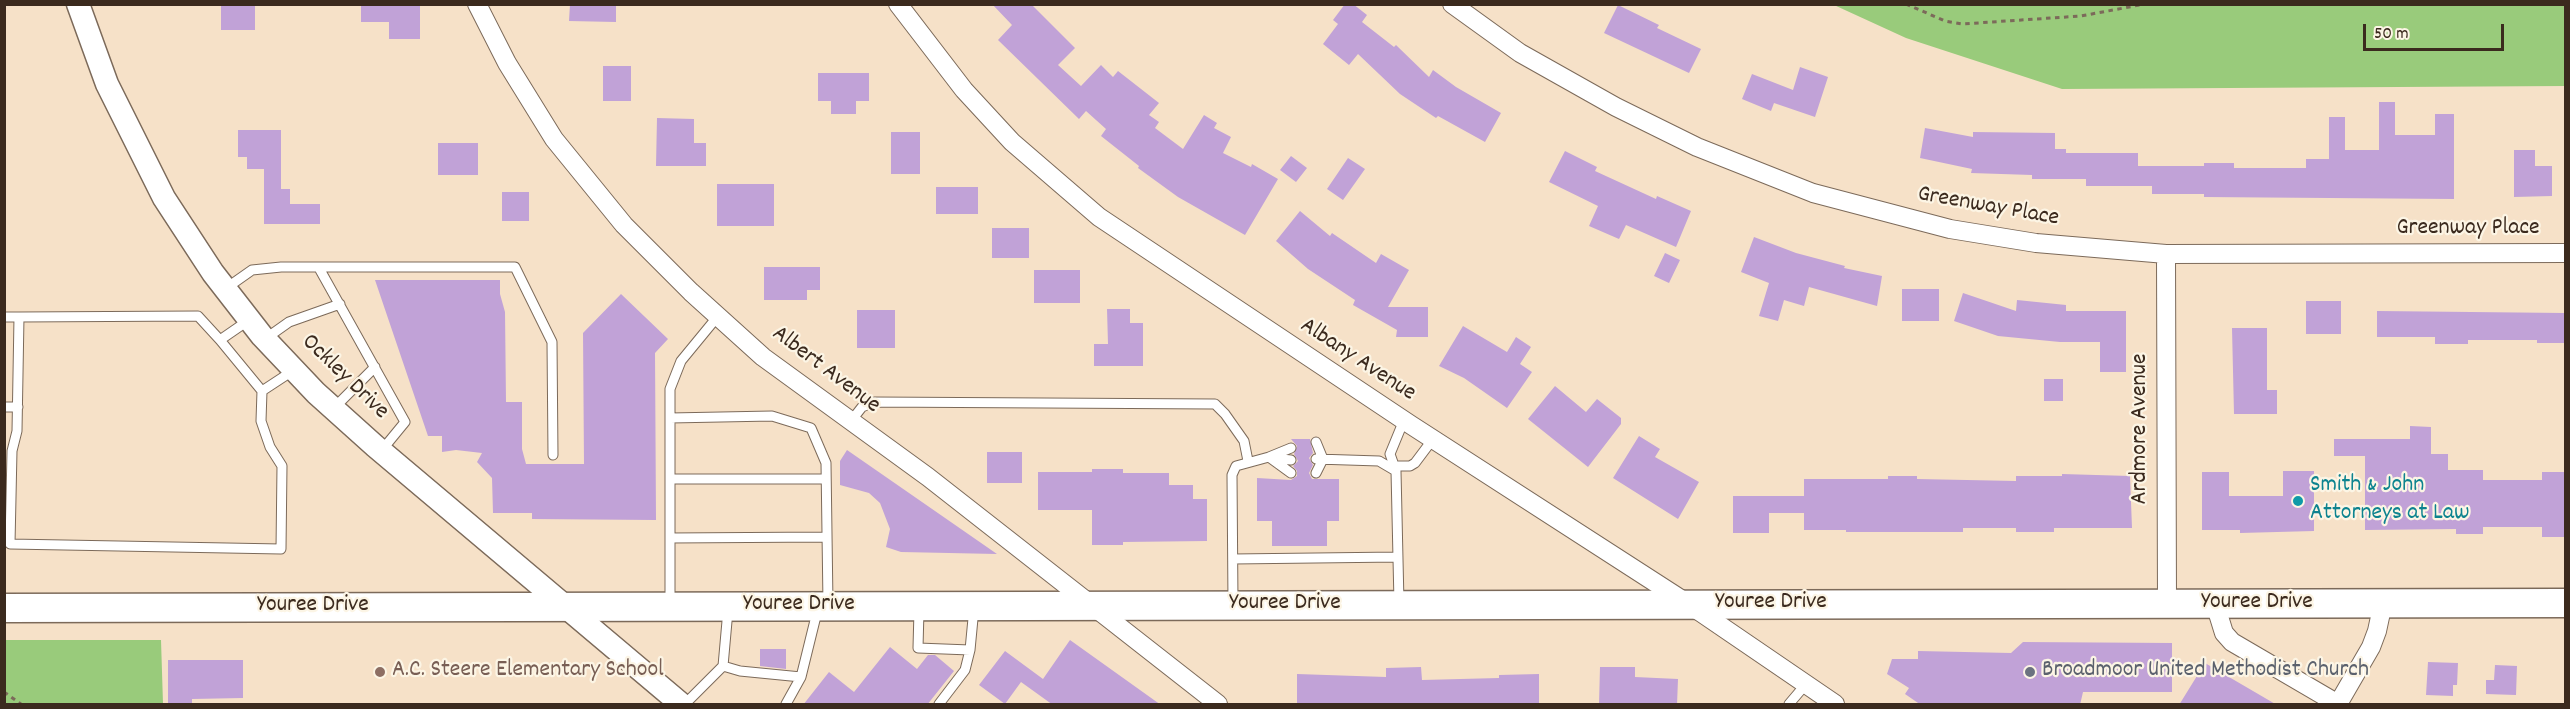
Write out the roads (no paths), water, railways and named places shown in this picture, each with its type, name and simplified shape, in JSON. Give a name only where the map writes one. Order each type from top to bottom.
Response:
[{"type":"main road","name":"Youree Drive","points":[[4,608],[2565,603]]},
{"type":"street","name":"Ockley Drive","points":[[78,4],[107,84],[169,207],[225,289],[265,339],[334,409],[381,451],[563,607],[683,705]]},
{"type":"street","name":"Albert Avenue","points":[[477,4],[507,63],[534,108],[576,169],[624,225],[718,316],[764,357],[928,477],[1218,705]]},
{"type":"street","name":"Albany Avenue","points":[[898,4],[964,90],[1012,142],[1100,217],[1404,420],[1690,604],[1835,705]]},
{"type":"street","name":"Greenway Place","points":[[1452,4],[1520,53],[1616,107],[1689,144],[1773,179],[1834,199],[1950,229],[2036,243],[2166,254],[2565,254]]},
{"type":"street","name":"Ardmore Avenue","points":[[2166,254],[2167,603]]},
{"type":"street","points":[[2215,604],[2224,633],[2232,642],[2338,704],[2371,647],[2377,632],[2383,603]]},
{"type":"lane","points":[[225,289],[252,270],[515,267],[552,342],[553,455]]},
{"type":"lane","points":[[319,268],[405,422],[381,451]]},
{"type":"lane","points":[[265,339],[290,322],[340,304]]},
{"type":"lane","points":[[4,316],[19,316],[198,316],[262,390],[261,421],[270,447],[282,466],[281,549],[10,544],[12,451],[17,431],[18,407],[19,316]]},
{"type":"lane","points":[[670,607],[670,389],[681,361],[718,316]]},
{"type":"lane","points":[[220,340],[249,320]]},
{"type":"lane","points":[[334,409],[375,367]]},
{"type":"lane","points":[[262,390],[294,370]]},
{"type":"lane","points":[[851,421],[862,407],[874,402],[1215,404],[1244,441],[1248,461]]},
{"type":"lane","points":[[4,406],[18,407]]},
{"type":"lane","points":[[670,418],[772,416],[811,428],[826,463],[827,537],[824,606],[801,677],[786,705]]},
{"type":"lane","points":[[1399,605],[1396,469],[1390,454],[1404,420]]},
{"type":"lane","points":[[1319,459],[1379,460],[1396,469],[1415,463],[1433,439]]},
{"type":"lane","points":[[1233,605],[1232,475],[1236,466],[1269,457],[1291,445]]},
{"type":"lane","points":[[1316,445],[1319,459],[1316,473]]},
{"type":"lane","points":[[1269,457],[1291,460]]},
{"type":"lane","points":[[1269,457],[1291,474]]},
{"type":"lane","points":[[670,479],[826,479]]},
{"type":"lane","points":[[670,538],[827,537]]},
{"type":"lane","points":[[1233,559],[1398,557]]},
{"type":"lane","points":[[683,705],[723,666],[728,606]]},
{"type":"lane","points":[[919,606],[918,648],[970,651]]},
{"type":"lane","points":[[939,705],[965,669],[970,651],[974,606]]},
{"type":"lane","points":[[723,666],[740,671],[801,677]]},
{"type":"lane","points":[[1789,705],[1806,684]]},
{"type":"place","name":"Smith & John Attorneys at Law","points":[[2298,501]]},
{"type":"place","name":"A.C. Steere Elementary School","points":[[380,672]]},
{"type":"place","name":"Broadmoor United Methodist Church","points":[[2030,672]]}]
